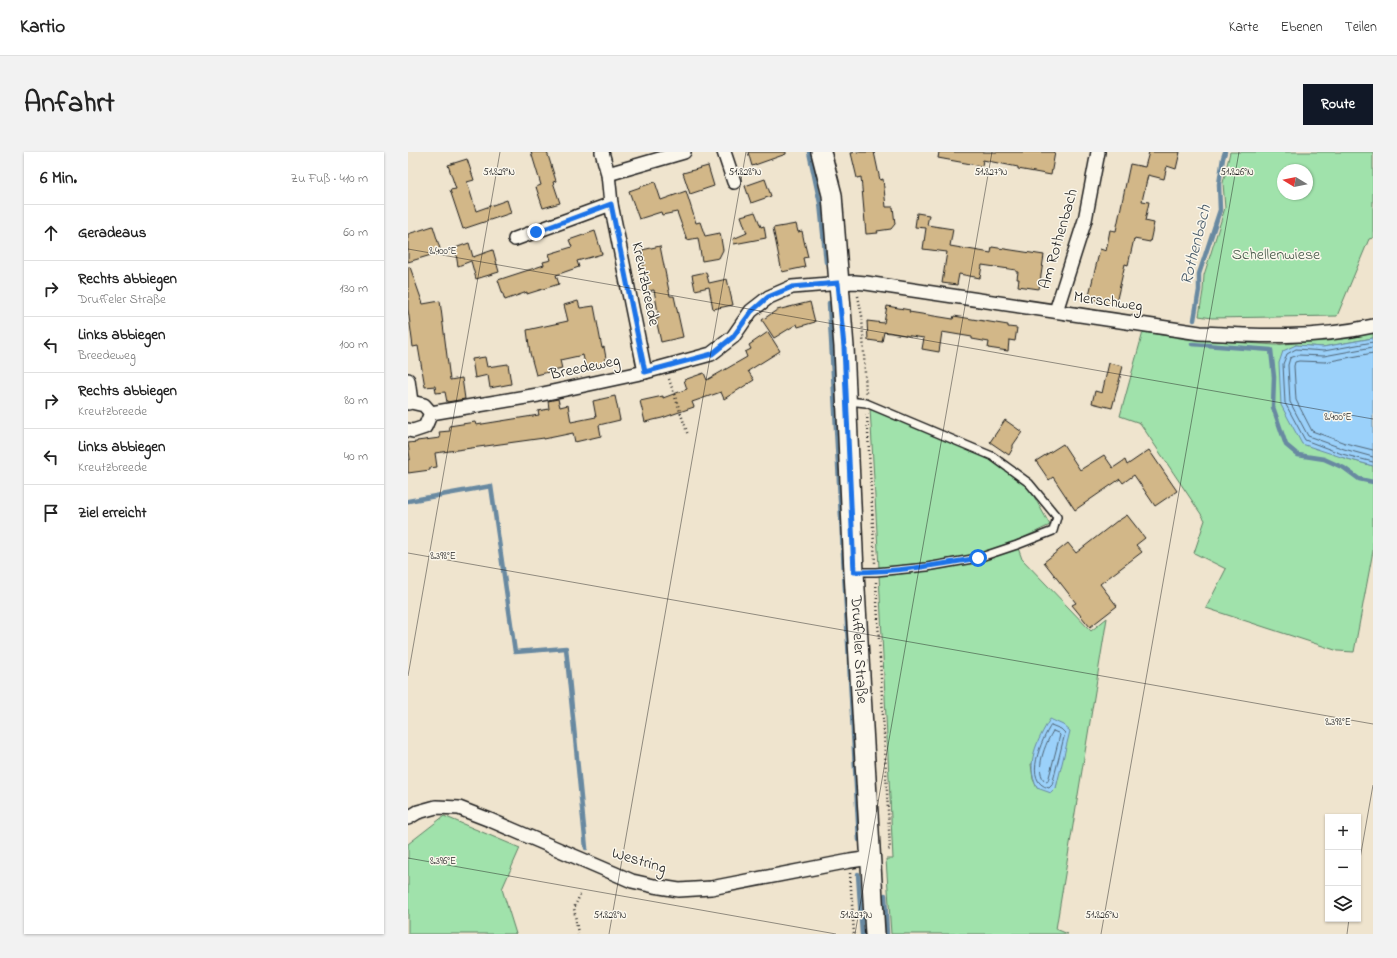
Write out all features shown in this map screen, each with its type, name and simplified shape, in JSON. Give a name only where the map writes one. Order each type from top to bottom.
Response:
[{"type":"street","name":"Kreutzbreede","points":[[602,152],[608,174],[611,204],[645,372]]},
{"type":"street","points":[[608,174],[684,152]]},
{"type":"street","points":[[724,152],[734,182]]},
{"type":"street","name":"Druffeler Straße","points":[[821,152],[832,195],[844,347],[854,572],[875,934]]},
{"type":"street","name":"Am Rothenbach","points":[[1056,311],[1085,220],[1098,152]]},
{"type":"street","points":[[515,239],[611,204]]},
{"type":"street","name":"Merschweg","points":[[838,283],[866,283],[1200,332],[1251,336],[1295,336],[1333,333],[1373,326]]},
{"type":"street","name":"Breedeweg","points":[[431,413],[538,395],[645,372],[712,354],[733,337],[751,312],[768,297],[792,287],[838,283]]},
{"type":"street","points":[[408,380],[410,403],[424,405],[431,413],[425,427],[413,431],[408,430]]},
{"type":"street","name":"Westring","points":[[408,818],[418,812],[436,807],[459,808],[632,880],[654,886],[679,890],[711,888],[850,860],[870,858]]},
{"type":"lane","points":[[846,400],[866,403],[992,456],[1029,482],[1057,517],[1053,531],[978,558],[927,567],[876,572],[854,572]]},
{"type":"path","points":[[665,367],[688,435]]},
{"type":"path","points":[[850,860],[854,934]]},
{"type":"path","points":[[578,934],[574,908],[580,895]]},
{"type":"green space","name":"Schellenwiese","points":[[1230,152],[1373,152],[1373,238],[1369,239],[1337,316],[1212,318],[1199,316],[1204,275],[1225,208],[1223,183]]},
{"type":"green space","points":[[1373,329],[1373,338],[1323,347],[1295,345],[1341,457],[1373,466],[1373,551],[1354,652],[1338,651],[1206,608],[1226,569],[1194,553],[1205,520],[1140,423],[1120,416],[1143,332],[1186,339],[1276,345],[1331,339]]},
{"type":"green space","points":[[870,408],[978,452],[1002,467],[1027,484],[1050,525],[1005,546],[976,555],[940,562],[879,568]]},
{"type":"green space","points":[[1018,548],[1022,559],[1091,631],[1107,618],[1056,929],[1068,934],[891,934],[886,859],[893,859],[879,575],[978,561]],"holes":[[[1061,761],[1056,788],[1037,788],[1033,779],[1031,764]]]},
{"type":"green space","points":[[444,816],[520,848],[502,889],[516,934],[408,934],[408,844]]},
{"type":"water","points":[[1373,338],[1373,466],[1302,444],[1281,405],[1279,363],[1283,351],[1296,345],[1323,347]]},
{"type":"water","points":[[1050,719],[1063,725],[1070,731],[1056,788],[1051,793],[1037,788],[1032,770],[1034,752]]},
{"type":"building","points":[[531,152],[547,152],[556,181],[553,182],[560,203],[543,208],[536,187],[541,185]]},
{"type":"building","points":[[748,152],[786,152],[786,154],[752,166]]},
{"type":"building","points":[[874,152],[880,180],[883,179],[886,207],[893,207],[895,224],[891,229],[877,231],[878,233],[866,234],[861,177],[857,178],[851,153]]},
{"type":"building","points":[[939,152],[1055,152],[1051,175],[1018,169],[1018,167],[983,160],[982,166],[938,158]]},
{"type":"building","points":[[1149,152],[1180,152],[1176,169],[1167,166],[1164,179],[1148,175],[1142,201],[1149,202],[1145,221],[1154,223],[1150,242],[1134,239],[1128,265],[1125,264],[1116,303],[1112,305],[1088,299],[1100,249],[1106,251],[1110,230],[1116,231],[1130,164],[1145,167]]},
{"type":"building","points":[[467,159],[474,180],[467,182],[476,211],[507,200],[511,213],[463,229],[450,190],[456,189],[448,165]]},
{"type":"building","points":[[708,166],[714,186],[690,194],[683,173]]},
{"type":"building","points":[[765,179],[771,196],[751,203],[745,186]]},
{"type":"building","points":[[655,182],[661,200],[686,191],[696,223],[700,222],[705,236],[720,233],[723,250],[719,258],[702,261],[698,238],[687,240],[677,212],[662,215],[661,212],[639,219],[629,191]]},
{"type":"building","points":[[755,212],[761,227],[764,226],[766,238],[734,244],[733,239],[747,233],[741,216]]},
{"type":"building","points":[[917,213],[929,215],[927,225],[953,229],[950,246],[991,253],[992,247],[1044,255],[1039,289],[1018,286],[1019,279],[1017,279],[1018,272],[1016,272],[1016,270],[982,265],[980,278],[959,274],[957,285],[942,283],[947,252],[923,249],[926,228],[915,227]]},
{"type":"building","points":[[796,224],[798,232],[802,231],[808,257],[803,258],[805,267],[782,272],[773,228]]},
{"type":"building","points":[[433,226],[441,252],[408,262],[408,234]]},
{"type":"building","points":[[595,231],[602,254],[577,261],[579,267],[556,275],[559,284],[527,294],[527,292],[505,300],[498,280],[544,265],[543,262],[551,260],[549,254],[572,247],[569,240]]},
{"type":"building","points":[[469,243],[473,257],[493,250],[499,272],[476,279],[471,261],[458,266],[455,248]]},
{"type":"building","points":[[660,246],[670,296],[674,296],[683,337],[661,342],[656,319],[659,318],[654,290],[648,291],[642,250]]},
{"type":"building","points":[[408,267],[410,267],[423,304],[440,301],[450,380],[462,378],[465,399],[447,402],[445,392],[436,393],[435,386],[425,387],[418,346],[413,347],[408,309]]},
{"type":"building","points":[[706,272],[709,283],[727,279],[733,305],[713,309],[709,287],[695,290],[692,275]]},
{"type":"building","points":[[578,301],[580,308],[594,306],[602,348],[604,347],[606,365],[586,369],[583,355],[560,360],[562,369],[536,375],[530,353],[527,330],[568,321],[564,305]]},
{"type":"building","points":[[810,302],[815,322],[798,327],[797,324],[774,338],[762,320],[777,310]]},
{"type":"building","points":[[887,306],[910,310],[909,312],[953,319],[954,316],[1008,325],[1008,327],[1017,328],[1015,341],[1009,340],[1008,351],[988,348],[989,342],[972,339],[972,337],[942,332],[939,352],[922,349],[924,338],[884,332],[882,342],[868,340],[867,321],[884,323]]},
{"type":"building","points":[[768,332],[780,351],[748,371],[754,380],[724,399],[721,392],[692,402],[694,407],[645,422],[640,401],[663,396],[663,398],[687,389],[684,380],[704,373],[707,380],[747,357],[745,352],[751,349],[749,345]]},
{"type":"building","points":[[485,357],[487,367],[508,364],[511,384],[490,388],[488,375],[475,378],[472,359]]},
{"type":"building","points":[[1109,363],[1123,366],[1112,408],[1092,403],[1095,391],[1102,393]]},
{"type":"building","points":[[615,396],[620,420],[599,425],[601,436],[575,442],[573,433],[544,439],[435,453],[437,467],[430,468],[430,470],[408,473],[408,460],[410,459],[408,443],[440,438],[439,432],[450,431],[449,426],[475,422],[476,425],[539,415],[538,411],[549,409],[548,401],[558,399],[560,407],[568,405],[571,422],[596,417],[593,401]]},
{"type":"building","points":[[1005,420],[1022,432],[1013,445],[1009,455],[990,442]]},
{"type":"building","points":[[1063,444],[1080,470],[1104,455],[1113,468],[1125,460],[1127,465],[1149,450],[1177,491],[1155,506],[1134,475],[1123,483],[1120,479],[1075,510],[1053,477],[1049,480],[1036,461]]},
{"type":"building","points":[[1127,515],[1145,538],[1136,545],[1142,552],[1100,584],[1117,606],[1090,627],[1072,605],[1076,603],[1044,562],[1068,543],[1076,553]]},
{"type":"waterway","points":[[809,152],[820,203],[826,262]]},
{"type":"waterway","name":"Rothenbach","points":[[1194,320],[1199,290],[1199,274],[1220,210],[1219,184],[1225,152]]},
{"type":"waterway","points":[[829,303],[859,840]]},
{"type":"waterway","name":"Rothenbach","points":[[1192,344],[1271,350],[1274,377],[1273,407],[1286,445],[1298,455],[1324,459],[1344,468],[1359,479],[1373,482]]},
{"type":"waterway","points":[[408,501],[491,486],[515,652],[566,648],[586,848]]},
{"type":"waterway","points":[[858,874],[862,934]]},
{"type":"waterway","points":[[885,895],[887,934]]},
{"type":"route","points":[[536,232],[611,204],[645,372],[712,354],[733,337],[751,312],[768,297],[792,287],[838,283],[842,312],[844,347],[854,572],[876,572],[927,567],[978,558]]}]
